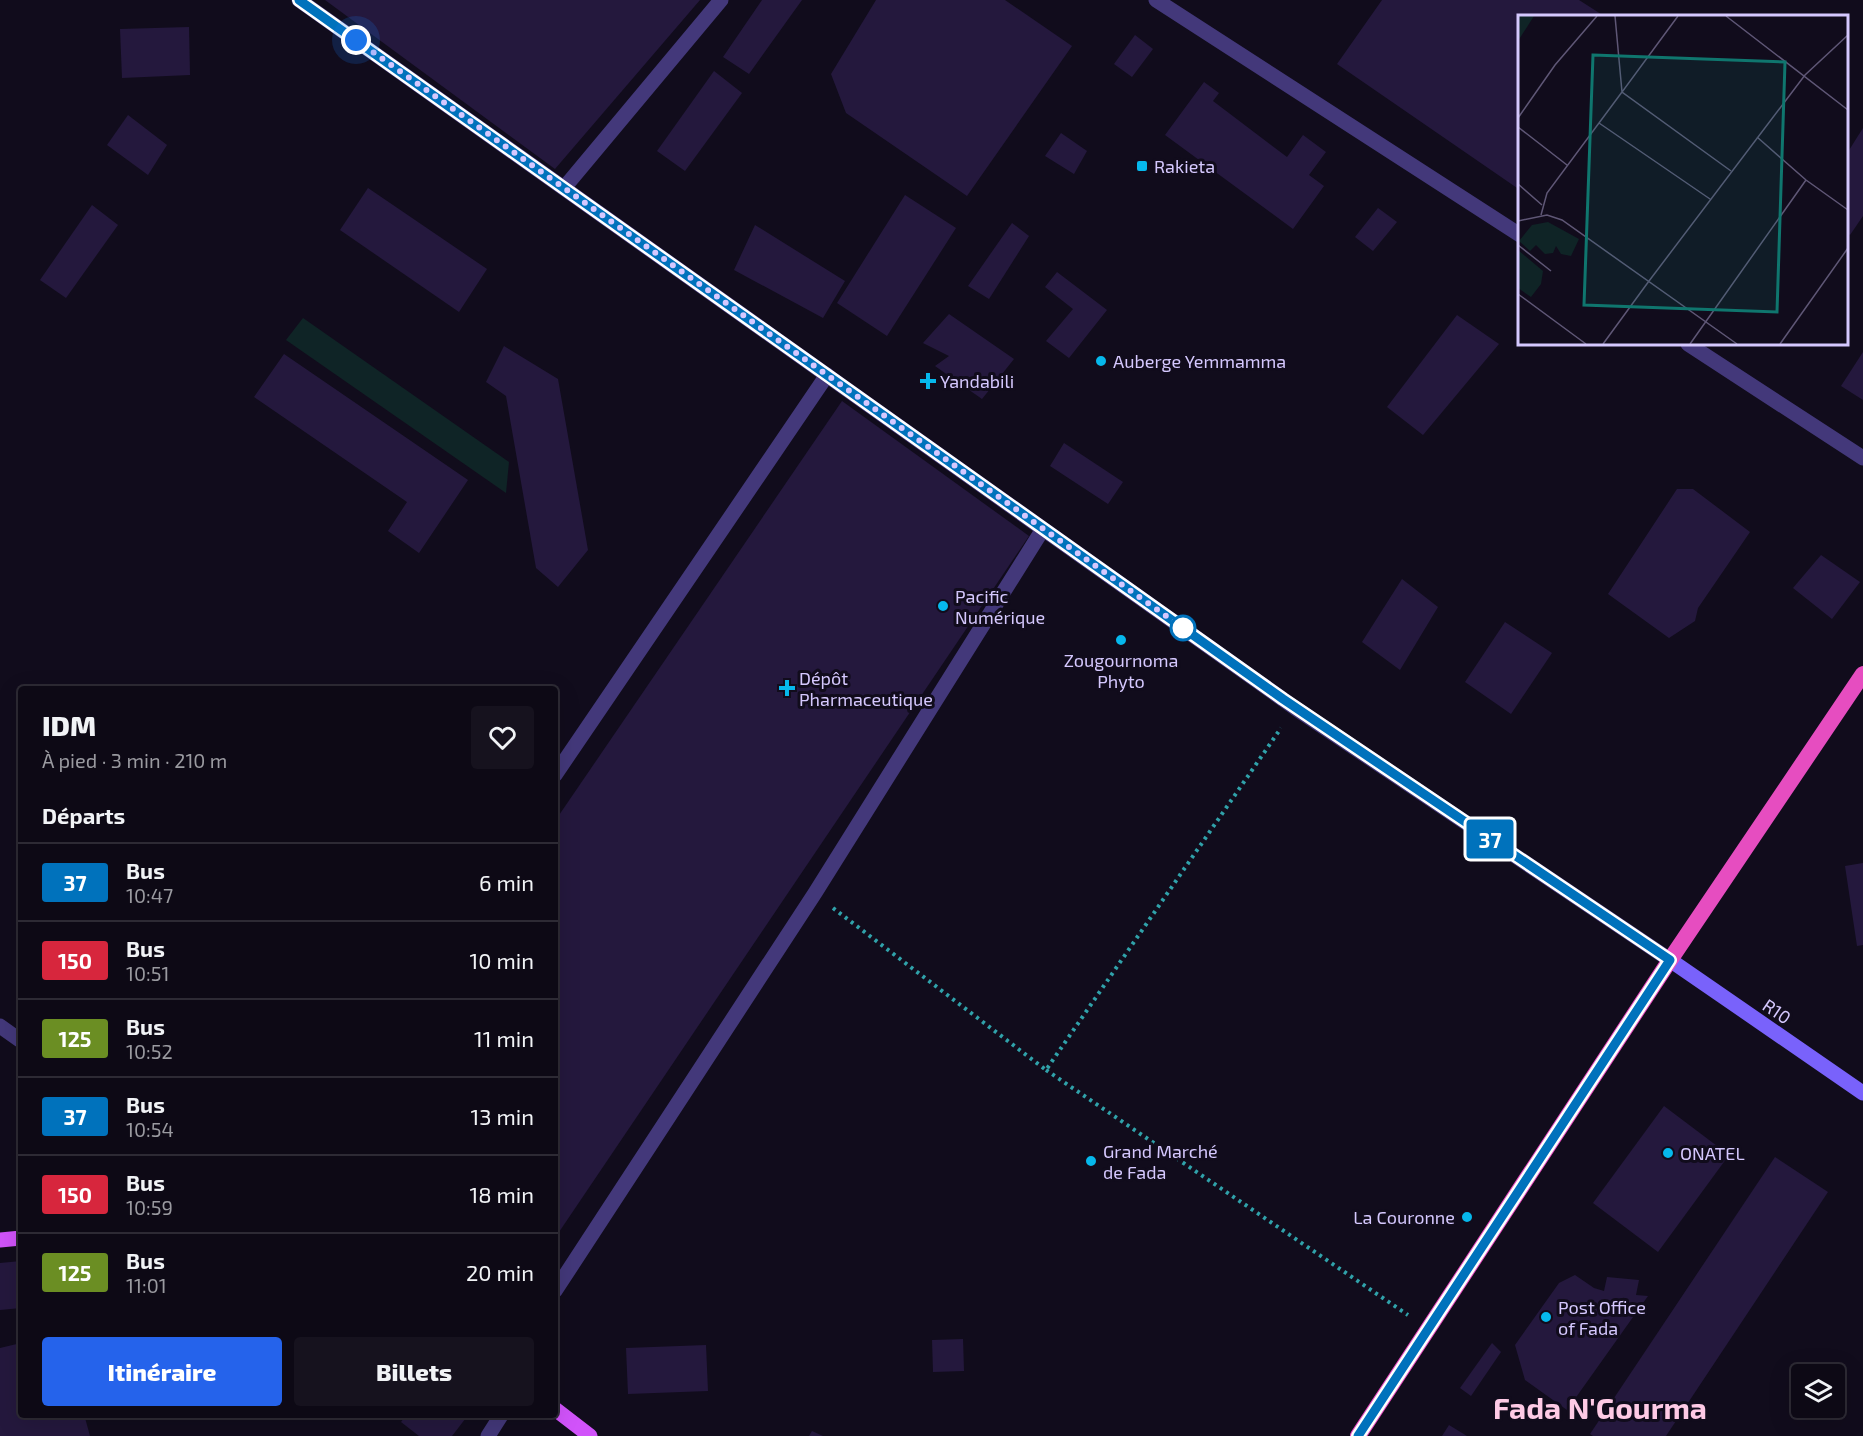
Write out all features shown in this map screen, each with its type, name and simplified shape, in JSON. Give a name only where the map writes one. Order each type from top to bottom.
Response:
[{"type":"highway","points":[[1358,1436],[1670,960],[1863,674]]},
{"type":"main road","name":"R10","points":[[1670,960],[1863,1093]]},
{"type":"main road","points":[[0,1240],[18,1238]]},
{"type":"main road","points":[[558,1411],[590,1436]]},
{"type":"street","points":[[299,0],[1295,708],[1670,960]]},
{"type":"street","points":[[564,188],[721,0]]},
{"type":"street","points":[[1156,0],[1518,234]]},
{"type":"street","points":[[1690,345],[1863,458]]},
{"type":"street","points":[[558,771],[827,375]]},
{"type":"street","points":[[558,1286],[815,893],[1043,529]]},
{"type":"street","points":[[0,1026],[18,1039]]},
{"type":"street","points":[[488,1436],[499,1418]]},
{"type":"path","points":[[1046,1070],[1295,708]]},
{"type":"path","points":[[815,893],[1046,1070],[1429,1329]]},
{"type":"green space","points":[[303,318],[509,462],[506,493],[286,340]]},
{"type":"building","points":[[325,0],[700,0],[555,169]]},
{"type":"building","points":[[762,0],[802,0],[749,74],[723,57]]},
{"type":"building","points":[[876,0],[1005,0],[1072,46],[967,196],[846,113],[831,74]]},
{"type":"building","points":[[1382,0],[1579,0],[1602,15],[1518,15],[1518,189],[1337,64]]},
{"type":"building","points":[[189,27],[190,75],[122,78],[120,29]]},
{"type":"building","points":[[1135,35],[1153,49],[1132,77],[1114,64]]},
{"type":"building","points":[[714,71],[742,93],[685,171],[657,151]]},
{"type":"building","points":[[1204,82],[1219,93],[1213,101],[1287,157],[1303,135],[1326,152],[1309,175],[1324,186],[1293,229],[1165,135]]},
{"type":"building","points":[[128,115],[167,145],[148,175],[107,145]]},
{"type":"building","points":[[1863,128],[1863,216],[1850,235],[1848,234],[1848,152]]},
{"type":"building","points":[[1061,133],[1087,151],[1074,174],[1045,156]]},
{"type":"building","points":[[368,188],[487,269],[459,312],[340,230]]},
{"type":"building","points":[[905,195],[956,228],[887,336],[837,303]]},
{"type":"building","points":[[92,205],[118,225],[66,298],[40,280]]},
{"type":"building","points":[[1378,208],[1397,222],[1373,251],[1355,237]]},
{"type":"building","points":[[1012,223],[1029,236],[989,299],[968,286]]},
{"type":"building","points":[[755,225],[845,281],[823,318],[734,270]]},
{"type":"building","points":[[1057,272],[1107,310],[1069,358],[1046,341],[1073,309],[1045,287]]},
{"type":"building","points":[[949,314],[1014,359],[982,399],[935,366],[949,356],[923,343]]},
{"type":"building","points":[[1457,315],[1499,344],[1423,435],[1387,407]]},
{"type":"building","points":[[504,346],[558,379],[588,550],[558,587],[536,568],[506,396],[486,382]]},
{"type":"building","points":[[1863,352],[1863,400],[1841,386]]},
{"type":"building","points":[[284,354],[468,480],[419,553],[388,531],[407,502],[254,397]]},
{"type":"building","points":[[842,401],[1029,536],[558,1234],[558,817]]},
{"type":"building","points":[[1064,443],[1123,482],[1108,504],[1050,466]]},
{"type":"building","points":[[1677,489],[1693,489],[1750,532],[1698,608],[1695,621],[1669,638],[1608,594]]},
{"type":"building","points":[[1821,555],[1860,582],[1832,619],[1793,588]]},
{"type":"building","points":[[1402,579],[1438,607],[1400,670],[1362,642]]},
{"type":"building","points":[[1505,622],[1552,653],[1511,714],[1465,682]]},
{"type":"building","points":[[1863,863],[1863,945],[1857,946],[1845,866]]},
{"type":"building","points":[[1664,1106],[1729,1155],[1658,1252],[1593,1203]]},
{"type":"building","points":[[1775,1157],[1828,1192],[1666,1436],[1593,1436],[1590,1434]]},
{"type":"building","points":[[18,1261],[18,1308],[0,1310],[0,1263]]},
{"type":"building","points":[[1575,1275],[1594,1288],[1604,1291],[1607,1277],[1639,1280],[1636,1295],[1648,1296],[1567,1410],[1525,1380],[1515,1345],[1559,1283]]},
{"type":"building","points":[[963,1339],[964,1371],[933,1372],[932,1340]]},
{"type":"building","points":[[1492,1343],[1501,1352],[1471,1396],[1460,1388]]},
{"type":"building","points":[[18,1344],[18,1418],[85,1418],[90,1436],[0,1436],[0,1348]]},
{"type":"building","points":[[706,1345],[708,1391],[628,1394],[626,1348]]},
{"type":"building","points":[[404,1418],[466,1418],[452,1436],[419,1436],[401,1422]]},
{"type":"building","points":[[1449,1425],[1467,1436],[1442,1436]]},
{"type":"building","points":[[812,1431],[823,1436],[809,1436]]},
{"type":"bus line","name":"37","points":[[299,0],[1283,699],[1670,960],[1358,1436]]},
{"type":"place","name":"Rakieta","points":[[1142,166]]},
{"type":"place","name":"Auberge Yemmamma","points":[[1101,361]]},
{"type":"place","name":"Yandabili","points":[[928,381]]},
{"type":"place","name":"Pacific Numérique","points":[[943,606]]},
{"type":"place","name":"Zougournoma Phyto","points":[[1121,640]]},
{"type":"place","name":"Dépôt Pharmaceutique","points":[[787,688]]},
{"type":"place","name":"ONATEL","points":[[1668,1153]]},
{"type":"place","name":"Grand Marché de Fada","points":[[1091,1161]]},
{"type":"place","name":"La Couronne","points":[[1467,1217]]},
{"type":"place","name":"Post Office of Fada","points":[[1546,1317]]},
{"type":"district","name":"Fada N'Gourma","points":[[1600,1407]]},
{"type":"route","points":[[356,40],[1183,628]]}]
